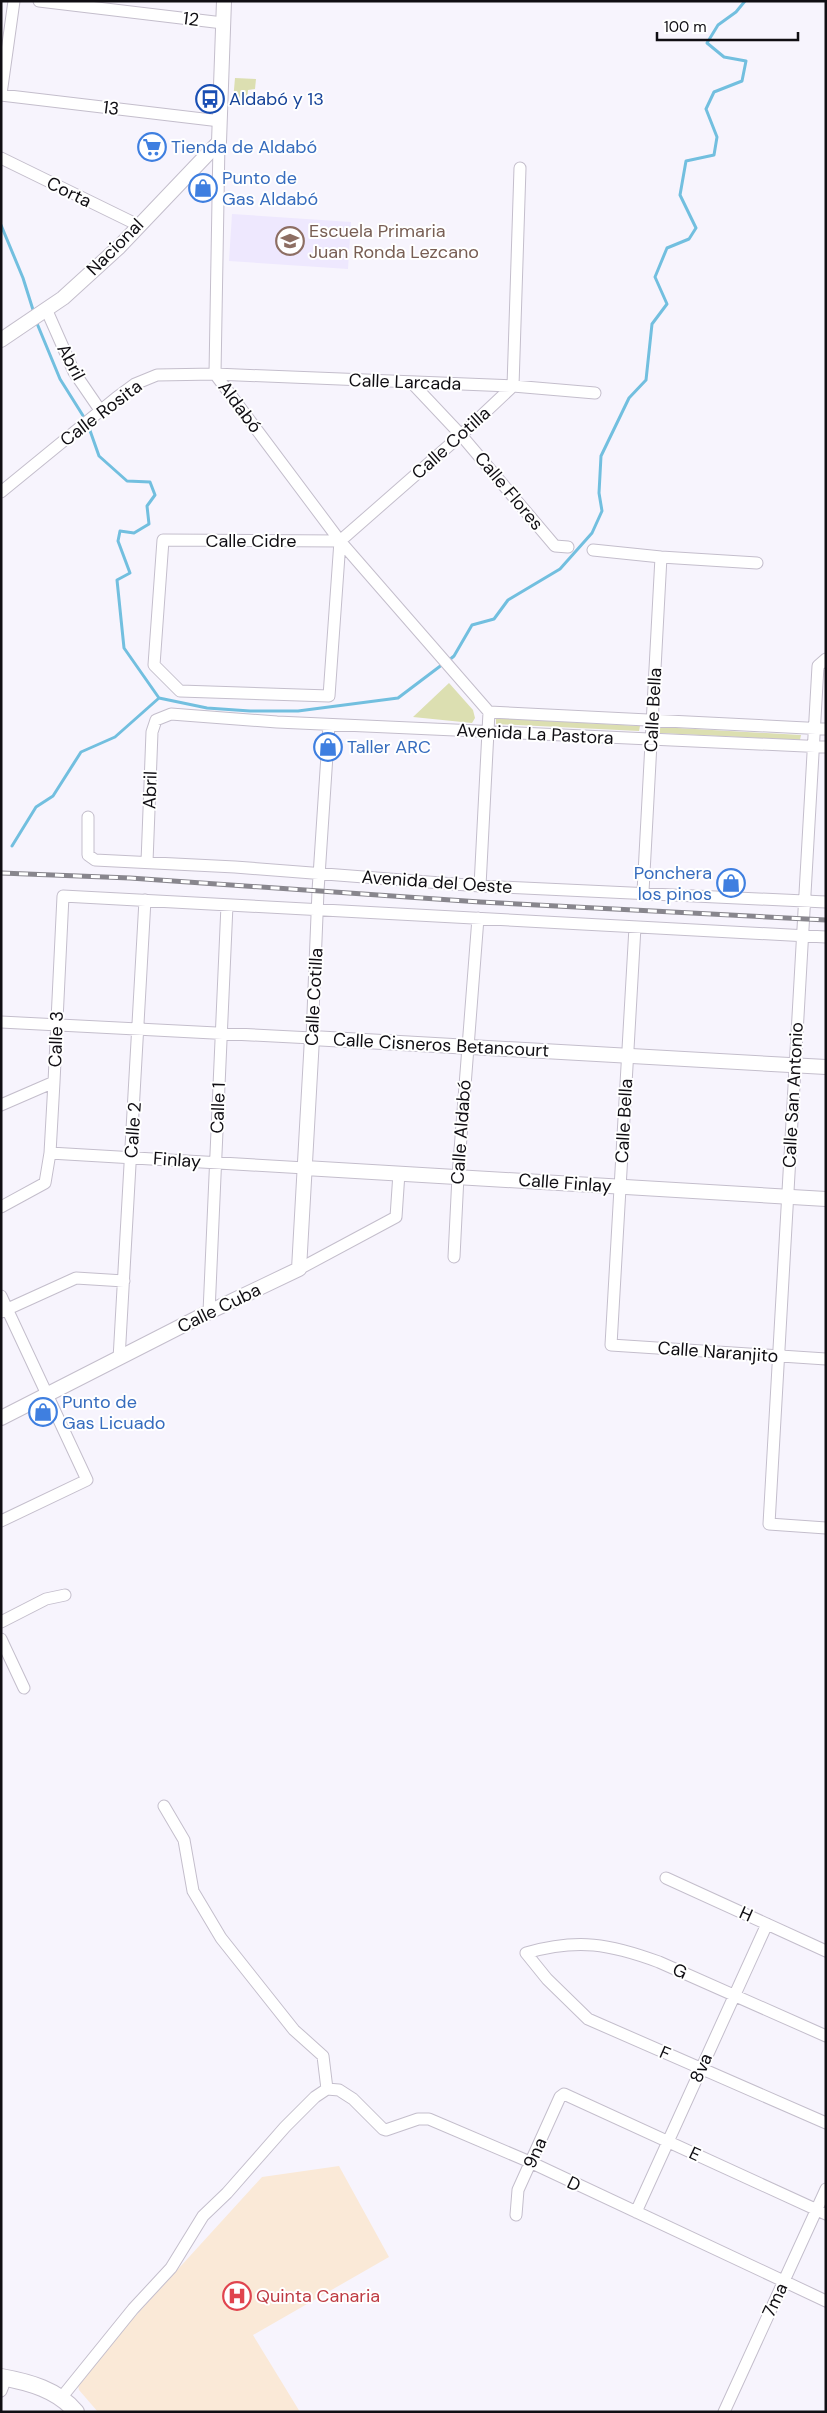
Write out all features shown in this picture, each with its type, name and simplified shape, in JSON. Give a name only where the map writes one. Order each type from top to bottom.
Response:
[{"type":"main road","points":[[3,2382],[44,2389],[61,2398],[76,2412]]},
{"type":"street","points":[[1,94],[14,1]]},
{"type":"street","name":"12","points":[[39,1],[223,23]]},
{"type":"street","name":"Aldabó","points":[[224,1],[219,142],[215,374],[340,541],[489,712]]},
{"type":"street","name":"13","points":[[1,94],[220,121]]},
{"type":"street","name":"Nacional","points":[[1,340],[44,313],[63,298],[112,253],[219,142]]},
{"type":"street","name":"Corta","points":[[1,158],[138,225]]},
{"type":"street","points":[[513,386],[520,168]]},
{"type":"street","name":"Abril","points":[[44,313],[96,414]]},
{"type":"street","name":"Calle Rosita","points":[[1,492],[135,384],[157,374],[215,374]]},
{"type":"street","name":"Calle Larcada","points":[[215,374],[513,386],[595,393]]},
{"type":"street","name":"Calle Flores","points":[[412,383],[461,435],[555,546],[568,547]]},
{"type":"street","name":"Calle Cotilla","points":[[340,541],[461,435],[513,386]]},
{"type":"street","name":"Calle Cidre","points":[[163,540],[340,541],[329,696],[180,691],[154,665],[163,540]]},
{"type":"street","points":[[593,550],[661,557],[757,563]]},
{"type":"street","name":"Calle Bella","points":[[643,892],[661,557]]},
{"type":"street","name":"Calle San Antonio","points":[[822,662],[820,729],[814,747],[769,1524],[826,1528]]},
{"type":"street","points":[[480,886],[489,712]]},
{"type":"street","name":"Avenida La Pastora","points":[[489,712],[820,729]]},
{"type":"street","name":"Avenida La Pastora","points":[[156,720],[171,714],[329,725],[826,747]]},
{"type":"street","name":"Abril","points":[[147,862],[152,732],[156,720]]},
{"type":"street","name":"Calle Cotilla","points":[[299,1269],[319,874],[329,725]]},
{"type":"street","name":"Avenida del Oeste","points":[[88,818],[86,847],[88,855],[95,860],[147,862],[480,886],[643,892],[826,902]]},
{"type":"street","name":"Avenida del Oeste","points":[[62,896],[826,937]]},
{"type":"street","name":"Calle 3","points":[[1,1207],[45,1183],[50,1153],[62,896]]},
{"type":"street","name":"Calle 2","points":[[118,1359],[139,1029],[145,900]]},
{"type":"street","name":"Calle 1","points":[[209,1312],[227,905]]},
{"type":"street","name":"Calle Aldabó","points":[[454,1257],[467,1048],[478,918]]},
{"type":"street","name":"Calle Bella","points":[[611,1346],[635,927]]},
{"type":"street","name":"Calle Cisneros Betancourt","points":[[1,1022],[467,1048],[628,1054],[826,1067]]},
{"type":"street","points":[[1,1105],[54,1082]]},
{"type":"street","name":"Finlay","points":[[50,1153],[304,1168]]},
{"type":"street","name":"Calle Finlay","points":[[304,1168],[826,1199]]},
{"type":"street","name":"Calle Cuba","points":[[1,1418],[209,1312],[299,1269],[396,1218],[399,1174]]},
{"type":"street","points":[[4,1310],[76,1278],[124,1281]]},
{"type":"street","points":[[1,1296],[4,1310],[49,1393],[88,1480],[1,1521]]},
{"type":"street","name":"Calle Naranjito","points":[[611,1346],[826,1359]]},
{"type":"street","points":[[1,1622],[46,1599],[65,1595]]},
{"type":"street","points":[[1,1639],[24,1688]]},
{"type":"street","points":[[61,2398],[133,2309],[171,2268],[203,2216],[315,2096],[327,2089],[323,2056],[294,2030],[257,1984],[221,1938],[193,1891],[184,1840],[164,1806]]},
{"type":"street","name":"H","points":[[666,1878],[826,1951]]},
{"type":"street","name":"8va","points":[[636,2212],[767,1924]]},
{"type":"street","name":"G","points":[[526,1953],[569,1943],[613,1947],[659,1962],[826,2036]]},
{"type":"street","name":"F","points":[[526,1953],[547,1980],[588,2019],[826,2124]]},
{"type":"street","name":"D","points":[[327,2089],[339,2090],[353,2099],[383,2129],[386,2130],[418,2119],[430,2119],[530,2162],[826,2301]]},
{"type":"street","name":"E","points":[[564,2094],[821,2212]]},
{"type":"street","name":"9na","points":[[516,2215],[518,2190],[560,2097],[564,2094]]},
{"type":"street","name":"7ma","points":[[724,2412],[783,2282],[821,2212],[826,2189]]},
{"type":"shaded area","name":"Escuela Primaria Juan Ronda Lezcano","points":[[232,214],[351,222],[348,269],[229,261]]},
{"type":"shaded area","name":"Quinta Canaria","points":[[339,2166],[389,2257],[253,2335],[300,2412],[98,2412],[79,2390],[77,2380],[262,2177]]},
{"type":"green space","points":[[235,78],[256,79],[255,89],[248,90],[247,101],[233,101]]},
{"type":"green space","points":[[449,683],[473,710],[475,718],[472,723],[413,717]]},
{"type":"green space","points":[[496,718],[640,726],[639,731],[496,724]]},
{"type":"green space","points":[[660,727],[801,735],[800,740],[660,733]]},
{"type":"waterway","points":[[448,661],[454,656],[472,625],[494,619],[508,600],[560,569],[592,533],[602,511],[599,493],[601,456],[629,398],[646,380],[652,324],[667,304],[655,277],[667,248],[689,239],[696,228],[680,195],[686,161],[714,155],[717,137],[706,109],[714,92],[742,81],[746,61],[724,57],[707,43],[718,25],[736,12],[745,1]]},
{"type":"waterway","points":[[1,225],[23,278],[34,313]]},
{"type":"waterway","points":[[36,321],[60,379],[87,422],[99,456],[127,481],[150,482],[155,495],[147,506],[149,524],[134,533],[120,531],[118,541],[130,573],[117,580],[124,648],[159,698],[207,708],[250,711],[298,711],[398,698],[443,664]]},
{"type":"waterway","points":[[12,846],[36,807],[53,796],[81,752],[115,737],[159,698]]},
{"type":"railway","points":[[1,873],[130,878],[480,902],[826,920]]},
{"type":"place","name":"Aldabó y 13","points":[[210,99]]},
{"type":"place","name":"Tienda de Aldabó","points":[[152,147]]},
{"type":"place","name":"Punto de Gas Aldabó","points":[[203,188]]},
{"type":"place","name":"Escuela Primaria Juan Ronda Lezcano","points":[[290,241]]},
{"type":"place","name":"Taller ARC","points":[[328,747]]},
{"type":"place","name":"Ponchera los pinos","points":[[731,883]]},
{"type":"place","name":"Punto de Gas Licuado","points":[[43,1412]]},
{"type":"place","name":"Quinta Canaria","points":[[237,2296]]}]
